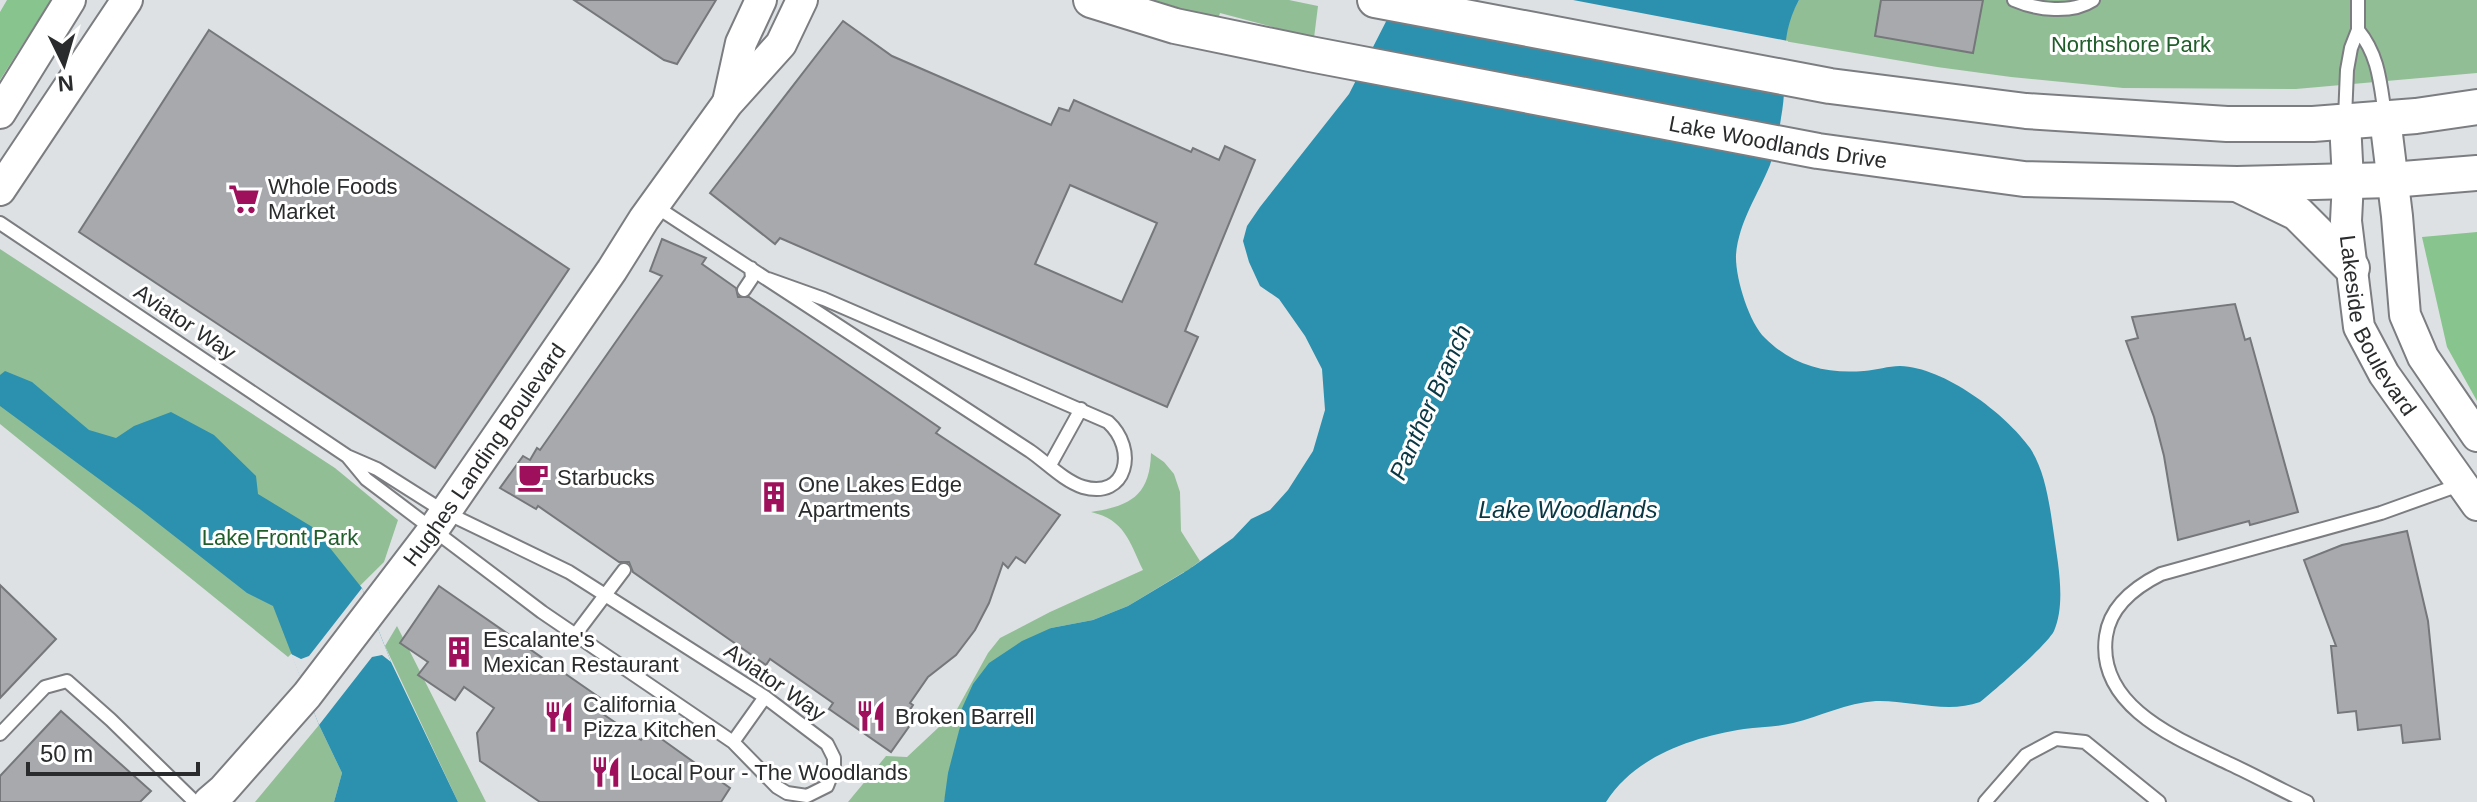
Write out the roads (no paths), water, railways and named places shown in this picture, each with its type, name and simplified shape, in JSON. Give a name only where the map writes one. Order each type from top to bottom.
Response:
[{"type":"main road","name":"Lake Woodlands Drive","points":[[1091,0],[1175,26],[1310,54],[1818,151],[2024,179],[2237,184],[2391,180],[2477,173]]},
{"type":"main road","points":[[1375,0],[1830,86],[2026,111],[2227,124],[2313,124],[2477,107]]},
{"type":"main road","points":[[2237,184],[2297,213],[2352,268]]},
{"type":"street","points":[[0,113],[70,0]]},
{"type":"street","points":[[0,190],[127,0]]},
{"type":"street","name":"Hughes Landing Boulevard","points":[[727,104],[741,43],[761,0]]},
{"type":"street","name":"Hughes Landing Boulevard","points":[[217,798],[307,695],[372,613],[727,104],[781,44],[802,0]]},
{"type":"street","name":"Lakeside Boulevard","points":[[2385,118],[2405,315],[2423,357],[2477,436]]},
{"type":"street","name":"Lakeside Boulevard","points":[[2345,122],[2348,181],[2346,221],[2359,327],[2384,374],[2470,495]]},
{"type":"lane","points":[[2014,0],[2060,9],[2076,9],[2093,0]]},
{"type":"lane","points":[[2345,122],[2347,70],[2358,30],[2358,0]]},
{"type":"lane","points":[[2358,30],[2371,46],[2378,67],[2385,118]]},
{"type":"lane","points":[[655,206],[1085,488],[1101,489],[1116,482],[1123,472],[1125,444],[1119,432],[1108,422],[824,299],[768,279]]},
{"type":"lane","name":"Aviator Way","points":[[0,223],[347,456],[377,469],[439,521],[575,635],[733,742],[766,778],[787,793],[807,796],[827,786],[832,777],[834,758],[827,744],[765,697],[569,572],[439,521],[366,479],[347,456]]},
{"type":"lane","points":[[744,290],[752,278],[751,268]]},
{"type":"lane","points":[[1050,465],[1081,409]]},
{"type":"lane","points":[[2300,800],[2197,749],[2134,709],[2117,688],[2106,658],[2110,619],[2129,595],[2161,574],[2381,513],[2470,495]]},
{"type":"lane","points":[[575,635],[624,570]]},
{"type":"lane","points":[[0,734],[45,687],[67,681],[195,802]]},
{"type":"lane","points":[[733,742],[765,697]]},
{"type":"lane","points":[[1985,802],[2026,755],[2056,739],[2085,742],[2159,802]]},
{"type":"water","name":"Lake Woodlands","points":[[1397,0],[1799,0],[1788,30],[1783,102],[1775,147],[1738,243],[1738,275],[1744,299],[1765,338],[1799,362],[1836,371],[1900,366],[1917,368],[1954,383],[2006,421],[2030,448],[2044,479],[2060,583],[2060,608],[2054,631],[1980,702],[1955,707],[1865,702],[1793,723],[1705,737],[1649,761],[1618,786],[1606,802],[944,802],[962,719],[958,717],[973,684],[989,663],[1022,641],[1051,628],[1093,620],[1128,606],[1188,570],[1233,538],[1251,519],[1270,510],[1288,490],[1313,451],[1325,410],[1322,369],[1305,336],[1279,299],[1260,286],[1243,241],[1247,226],[1260,207],[1349,94]]},
{"type":"water","points":[[5,371],[32,382],[89,430],[116,438],[134,426],[171,412],[214,435],[256,476],[258,494],[314,528],[362,588],[391,662],[458,802],[334,802],[342,773],[319,725],[273,606],[247,593],[0,406],[0,375]]},
{"type":"place","name":"Whole Foods Market","points":[[244,199]]},
{"type":"place","name":"Starbucks","points":[[533,477]]},
{"type":"place","name":"One Lakes Edge Apartments","points":[[774,497]]},
{"type":"place","name":"Escalante's Mexican Restaurant","points":[[459,652]]},
{"type":"place","name":"Broken Barrell","points":[[871,716]]},
{"type":"place","name":"California Pizza Kitchen","points":[[559,717]]},
{"type":"place","name":"Local Pour - The Woodlands","points":[[606,772]]},
{"type":"park label","name":"Northshore Park","points":[[2131,44]]},
{"type":"park label","name":"Lake Front Park","points":[[280,537]]},
{"type":"water label","name":"Panther Branch","points":[[1430,402]]}]
